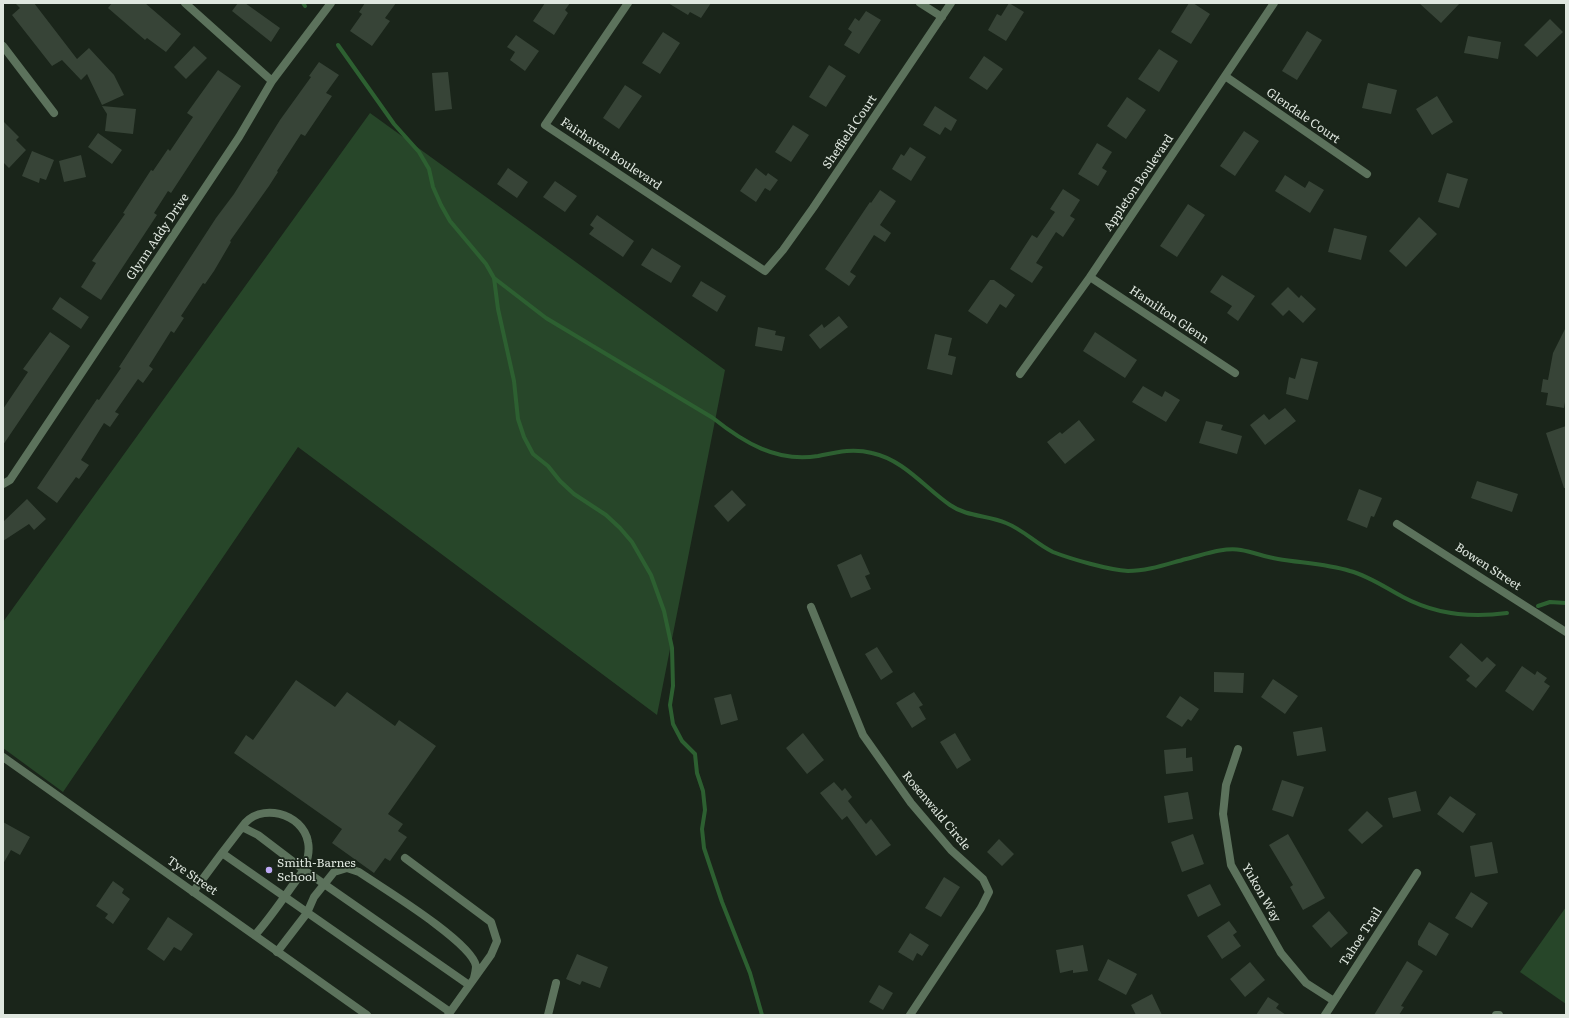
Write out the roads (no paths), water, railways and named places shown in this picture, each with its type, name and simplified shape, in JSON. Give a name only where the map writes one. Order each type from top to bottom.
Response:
[{"type":"street","points":[[185,3],[272,81]]},
{"type":"street","name":"Glynn Addy Drive","points":[[3,484],[10,480],[159,258],[239,137],[272,81],[331,3]]},
{"type":"street","name":"Fairhaven Boulevard","points":[[628,3],[545,125],[765,271]]},
{"type":"street","points":[[920,3],[942,17]]},
{"type":"street","name":"Sheffield Court","points":[[765,271],[783,250],[813,208],[951,3]]},
{"type":"street","name":"Appleton Boulevard","points":[[1020,374],[1090,277],[1274,3]]},
{"type":"street","points":[[3,46],[54,113]]},
{"type":"street","name":"Glendale Court","points":[[1225,76],[1367,174]]},
{"type":"street","name":"Hamilton Glenn","points":[[1090,277],[1234,373]]},
{"type":"street","name":"Bowen Street","points":[[1397,524],[1566,632]]},
{"type":"street","name":"Rosenwald Circle","points":[[811,607],[863,735],[911,803],[951,850],[983,878],[989,892],[981,908],[910,1015]]},
{"type":"street","name":"Yukon Way","points":[[1238,749],[1226,785],[1223,814],[1231,865],[1281,953],[1306,983],[1334,1001]]},
{"type":"street","name":"Tye Street","points":[[3,757],[367,1015]]},
{"type":"street","points":[[193,892],[246,821],[263,813],[274,812],[286,815],[294,820],[304,831],[308,841],[308,854],[304,870],[272,916],[255,935]]},
{"type":"street","points":[[242,827],[258,835],[324,884],[472,982]]},
{"type":"street","points":[[222,853],[449,1014],[491,955],[497,941],[491,922],[404,858]]},
{"type":"street","points":[[277,952],[307,913],[314,897],[334,872],[347,868],[359,872],[453,938],[469,953],[476,965],[472,982]]},
{"type":"street","name":"Tahoe Trail","points":[[1324,1015],[1417,873]]},
{"type":"street","points":[[548,1015],[556,982]]},
{"type":"waterway","points":[[338,45],[394,124],[419,152],[429,169],[433,187],[450,221],[486,264],[494,278],[498,309],[514,381],[518,419],[524,437],[533,454],[548,466],[560,481],[574,494],[606,515],[620,528],[632,542],[651,575],[664,611],[672,648],[673,686],[670,705],[673,724],[682,741],[695,754],[697,773],[703,791],[705,810],[702,829],[704,848],[722,902],[750,973],[762,1015]]},
{"type":"waterway","points":[[494,278],[546,318],[713,418],[736,435],[761,449],[789,456],[803,457],[852,451],[872,453],[904,468],[940,498],[957,509],[963,512],[992,518],[1006,523],[1019,529],[1047,549],[1070,558],[1111,569],[1135,571],[1157,567],[1220,550],[1234,549],[1273,558],[1323,565],[1357,573],[1415,603],[1441,611],[1467,615],[1507,613]]},
{"type":"waterway","points":[[1538,606],[1550,602],[1566,603]]},
{"type":"place","name":"Smith-Barnes School","points":[[269,870]]}]
